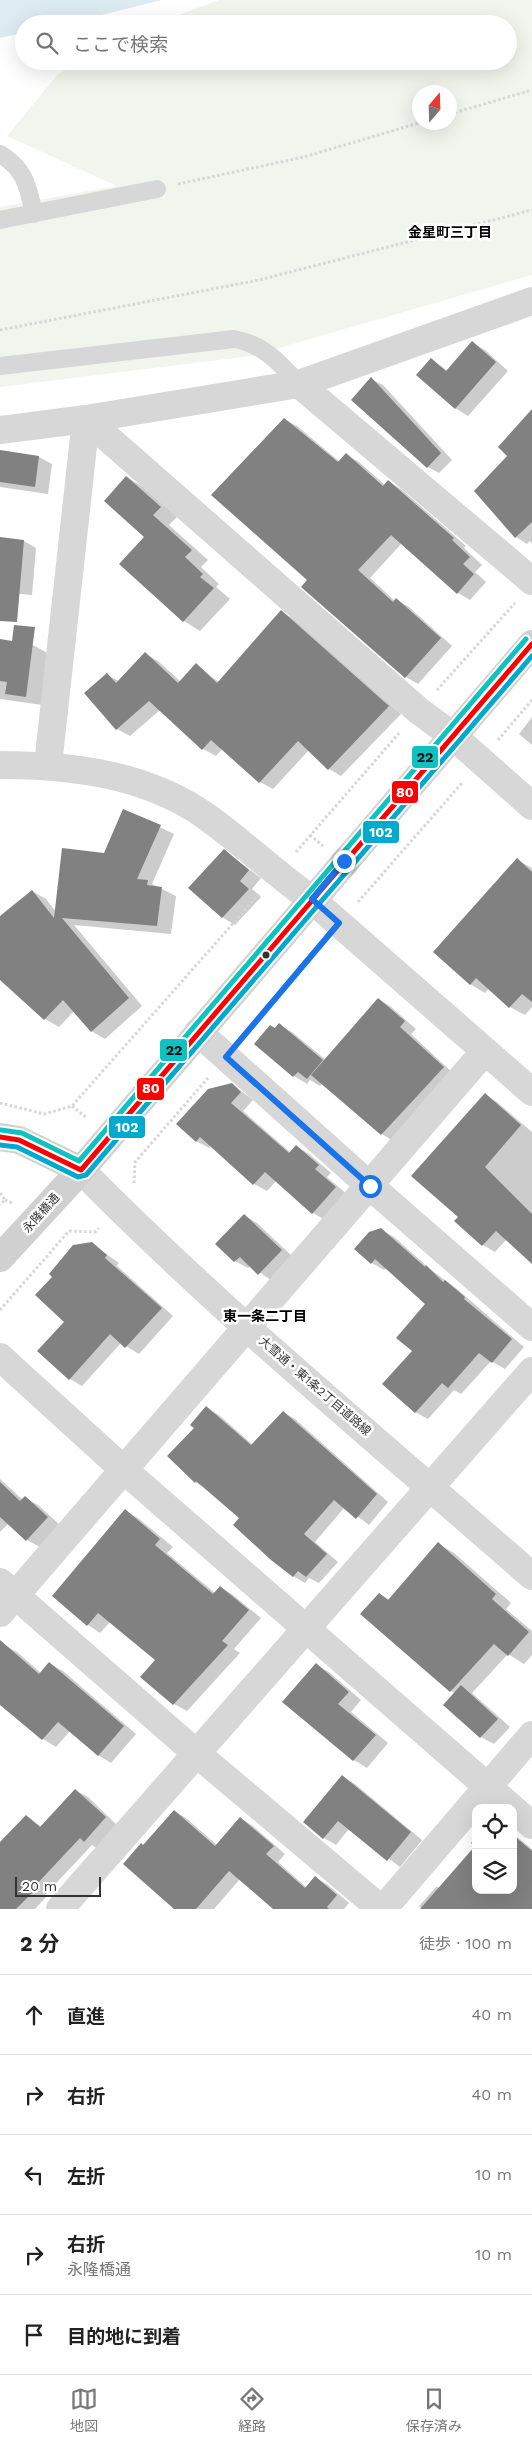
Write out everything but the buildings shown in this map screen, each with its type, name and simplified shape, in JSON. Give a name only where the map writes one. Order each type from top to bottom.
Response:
[{"type":"street","points":[[0,430],[86,419],[299,384],[532,301]]},
{"type":"street","points":[[299,384],[532,581]]},
{"type":"street","points":[[86,419],[419,711],[453,736],[532,806]]},
{"type":"street","points":[[48,765],[86,419]]},
{"type":"street","name":"永隆橋通","points":[[0,1258],[81,1170],[532,644]]},
{"type":"street","points":[[0,765],[48,765],[114,775],[161,792],[206,816],[276,874],[312,899],[532,1092]]},
{"type":"street","points":[[198,1032],[370,1186],[532,1327]]},
{"type":"street","points":[[484,1051],[370,1186],[124,1470],[5,1597],[196,1753],[382,1909],[532,1735]]},
{"type":"street","points":[[0,1137],[19,1140],[81,1170]]},
{"type":"street","name":"大雪通・東1条2丁目道路線","points":[[81,1170],[118,1208],[247,1327],[532,1576]]},
{"type":"street","points":[[0,1357],[124,1470],[508,1804]]},
{"type":"street","points":[[60,1909],[532,1371]]},
{"type":"street","points":[[517,1812],[532,1825]]},
{"type":"lane","points":[[0,154],[19,169],[28,183],[34,214]]},
{"type":"lane","points":[[0,220],[156,189]]},
{"type":"lane","points":[[0,366],[234,339],[259,346],[278,360],[299,384]]},
{"type":"path","points":[[457,112],[532,90]]},
{"type":"path","points":[[156,189],[304,157],[412,125]]},
{"type":"path","points":[[0,330],[259,280],[532,210]]},
{"type":"path","points":[[0,1310],[69,1231],[96,1232],[133,1192],[135,1162],[532,700]]},
{"type":"path","points":[[0,1193],[5,1200],[0,1205]]},
{"type":"shaded area","points":[[0,0],[162,0],[101,15],[15,15],[15,35],[0,38]]},
{"type":"shaded area","points":[[219,0],[532,0],[532,275],[251,356],[0,387],[0,207],[117,186],[7,136],[58,74],[65,70],[517,70],[517,15],[179,15]]},
{"type":"transit line","name":"22","points":[[1,1130],[22,1133],[79,1161],[526,639]]},
{"type":"transit line","name":"80","points":[[0,1137],[19,1140],[81,1170],[532,644]]},
{"type":"transit line","name":"102","points":[[0,1145],[17,1147],[78,1177],[86,1175],[532,656]]},
{"type":"district","name":"金星町三丁目","points":[[450,232]]},
{"type":"district","name":"東一条二丁目","points":[[265,1316]]},
{"type":"route","points":[[344,861],[312,899],[339,923],[226,1057],[370,1186]]}]
